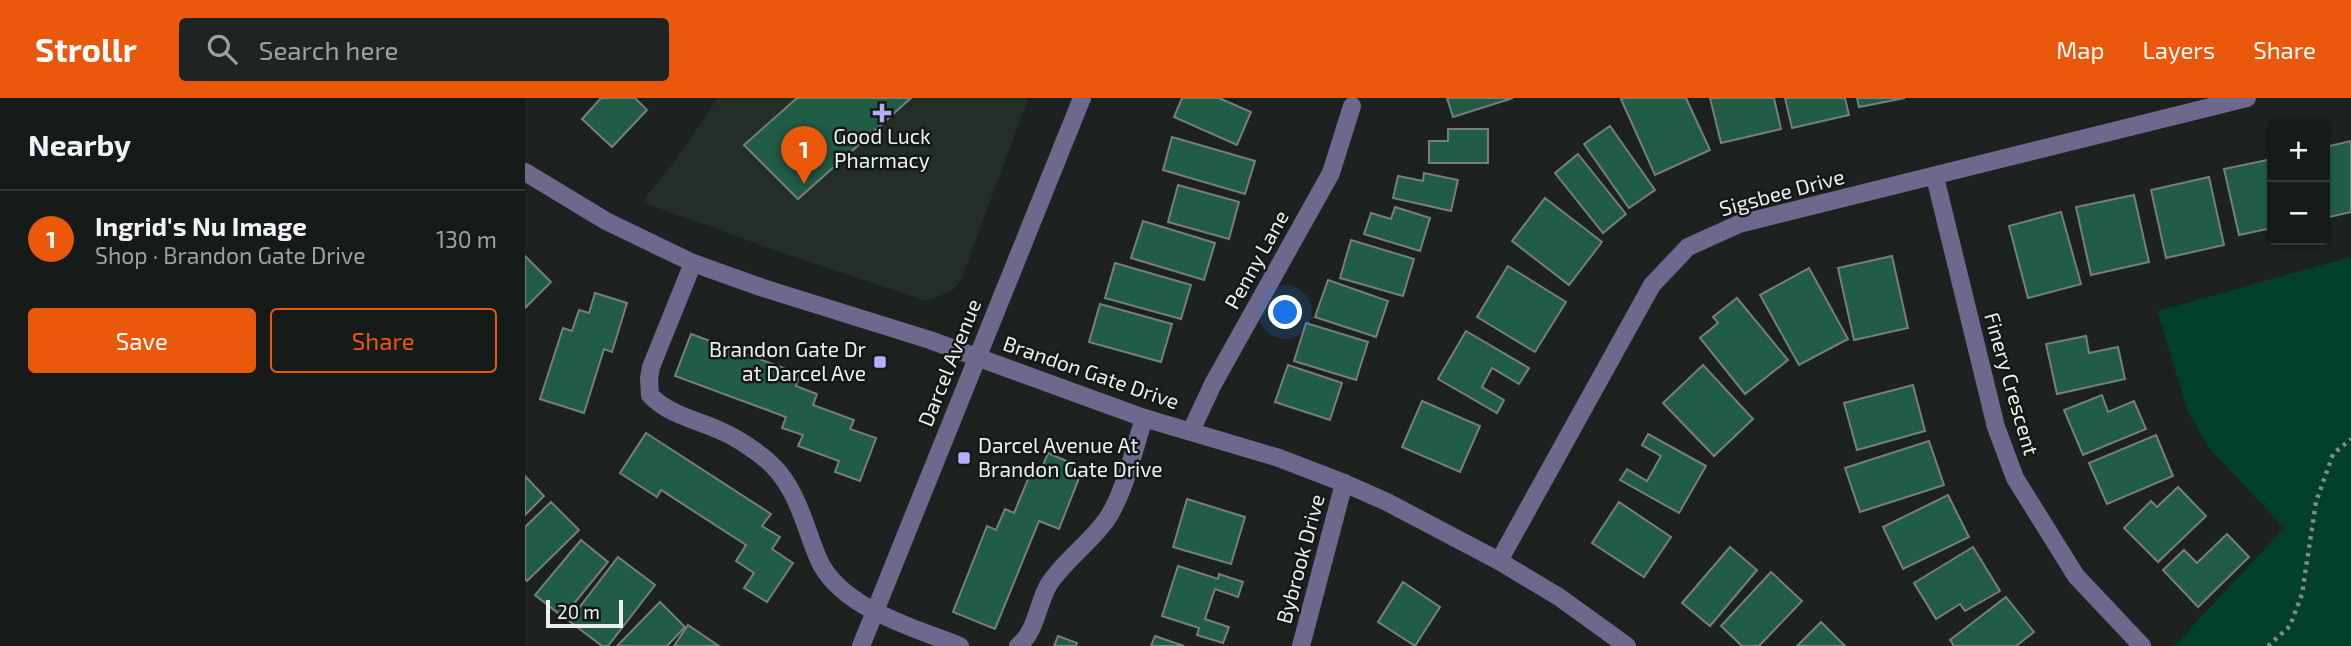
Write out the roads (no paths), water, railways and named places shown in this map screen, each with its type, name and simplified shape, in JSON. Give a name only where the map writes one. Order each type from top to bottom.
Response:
[{"type":"street","name":"Darcel Avenue","points":[[861,646],[1082,98]]},
{"type":"street","name":"Sigsbee Drive","points":[[1499,561],[1652,285],[1688,247],[1739,225],[2247,98]]},
{"type":"street","name":"Penny Lane","points":[[1191,431],[1213,384],[1331,173],[1352,106]]},
{"type":"street","name":"Brandon Gate Drive","points":[[525,172],[606,222],[694,262],[1144,418],[1279,458],[1344,483],[1387,502],[1499,561],[1559,597],[1627,646]]},
{"type":"street","name":"Finery Crescent","points":[[1935,177],[1996,427],[2015,478],[2075,576],[2143,646]]},
{"type":"street","points":[[694,262],[651,367],[650,395],[668,411],[723,431],[774,467],[798,504],[824,572],[838,588],[875,612],[960,646]]},
{"type":"street","points":[[1018,646],[1027,639],[1048,586],[1107,519],[1118,498],[1144,418]]},
{"type":"street","name":"Bybrook Drive","points":[[1301,646],[1344,483]]},
{"type":"place","name":"Good Luck Pharmacy","points":[[882,113]]},
{"type":"place","name":"Ingrid's Nu Image","points":[[804,184]]},
{"type":"place","name":"Brandon Gate Dr at Darcel Ave","points":[[880,362]]},
{"type":"place","name":"Darcel Avenue At Brandon Gate Drive","points":[[964,458]]}]
